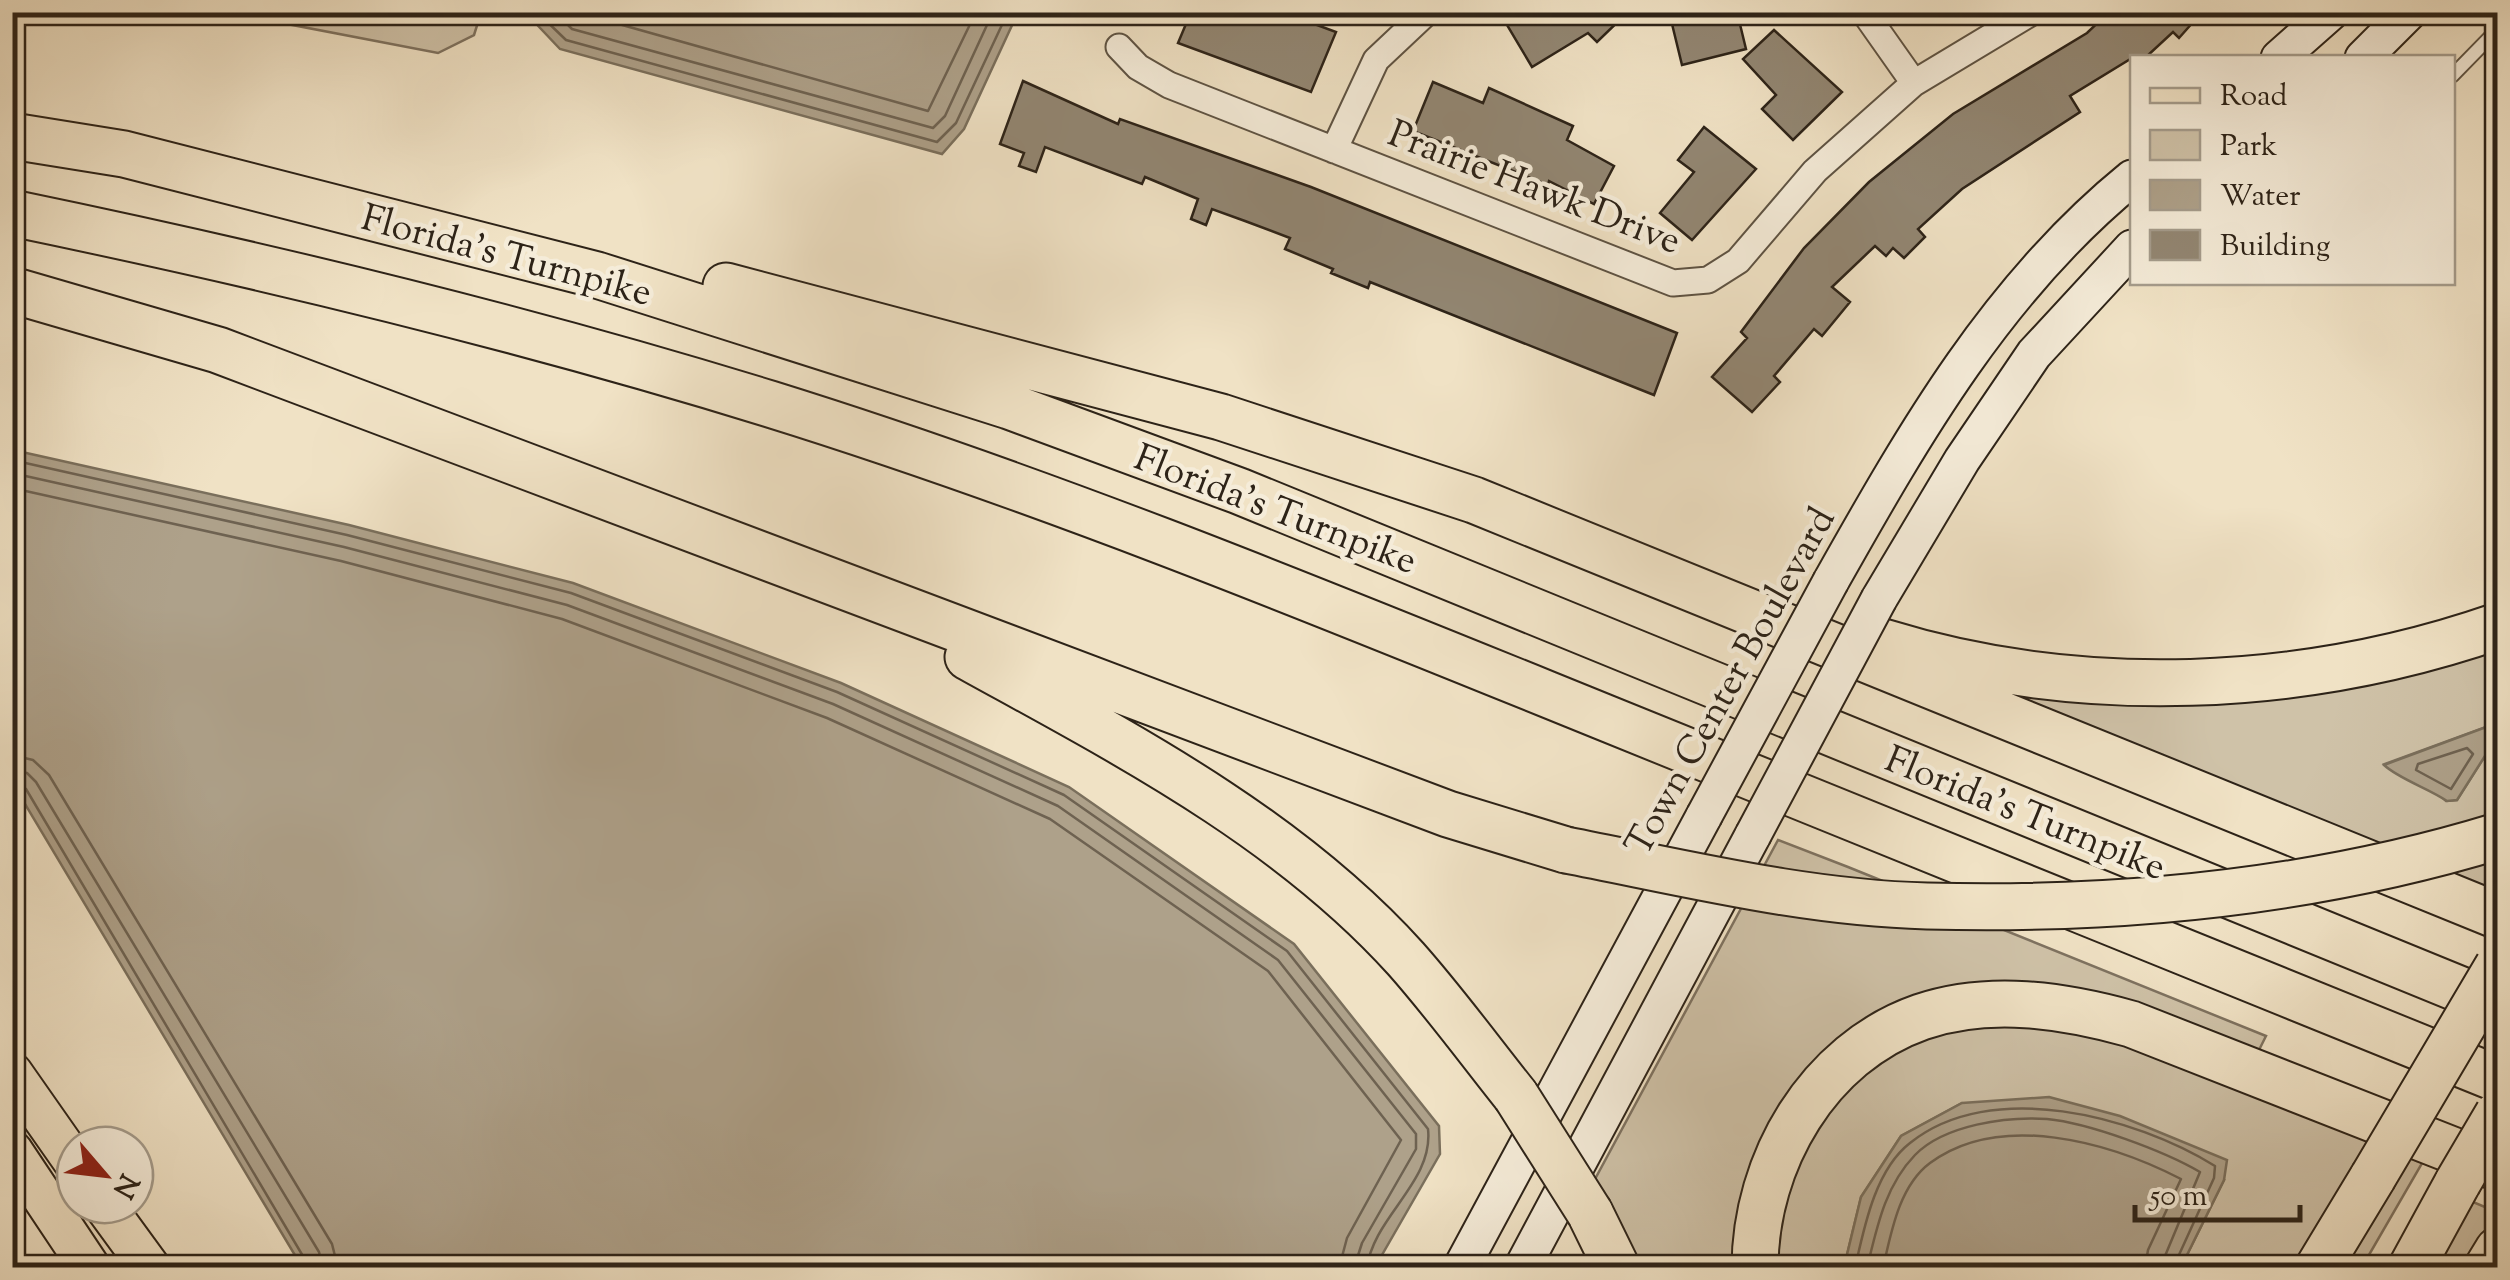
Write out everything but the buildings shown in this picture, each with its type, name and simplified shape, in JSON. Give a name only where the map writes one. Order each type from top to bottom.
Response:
[{"type":"highway","name":"Florida's Turnpike","points":[[12,136],[124,154],[596,275],[1009,406],[1239,491],[2498,1005]]},
{"type":"highway","points":[[124,154],[621,260],[1221,416],[1474,500],[2498,916]]},
{"type":"highway","name":"Florida's Turnpike","points":[[12,213],[194,251],[575,347],[774,406],[984,477],[1217,560],[2498,1079]]},
{"type":"highway","points":[[12,290],[218,350],[1448,814],[1566,850],[1776,891],[1924,906],[1964,906],[2158,902],[2424,859],[2498,836]]},
{"type":"highway","points":[[732,543],[879,608],[1194,784],[1289,852],[1404,957],[1516,1096],[1590,1213],[1618,1268]]},
{"type":"highway","points":[[1670,577],[1908,650],[2073,679],[2163,684],[2259,678],[2358,665],[2498,626]]},
{"type":"highway","points":[[2318,1268],[2498,966]]},
{"type":"highway","points":[[1755,1268],[1759,1212],[1774,1162],[1800,1112],[1833,1074],[1872,1043],[1920,1018],[1974,1006],[2021,1003],[2088,1012],[2131,1024],[2478,1175]]},
{"type":"highway","points":[[2412,1268],[2478,1175],[2498,1114]]},
{"type":"highway","points":[[2487,1268],[2498,1250]]},
{"type":"main road","points":[[2282,55],[2331,12]]},
{"type":"main road","points":[[2366,55],[2409,12]]},
{"type":"main road","name":"Town Center Boulevard","points":[[1461,1268],[1913,436],[1974,344],[2042,264],[2130,180]]},
{"type":"main road","points":[[1522,1268],[1879,600],[1962,460],[2034,354],[2130,250]]},
{"type":"main road","points":[[12,1073],[55,1134]]},
{"type":"main road","points":[[12,1151],[90,1268]]},
{"type":"main road","points":[[119,1225],[150,1268]]},
{"type":"street","points":[[1334,150],[1376,60],[1427,12]]},
{"type":"street","points":[[1864,12],[1914,83]]},
{"type":"street","name":"Prairie Hawk Drive","points":[[1119,47],[1138,67],[1169,85],[1674,283],[1708,280],[1738,261],[1815,171],[1914,83],[2032,12]]},
{"type":"lane","points":[[2455,73],[2498,29]]},
{"type":"green space","points":[[230,13],[481,13],[474,35],[438,53]]},
{"type":"green space","points":[[2497,643],[2497,723],[2385,764],[2432,788],[2446,801],[2457,800],[2497,737],[2497,898],[1951,671],[1999,680]]},
{"type":"green space","points":[[1778,840],[2266,1036],[2257,1054],[2146,1010],[1857,1033],[1737,1267],[1637,1267],[1594,1181]]},
{"type":"green space","points":[[2057,1021],[2381,1134],[2302,1267],[2181,1267],[2224,1180],[1962,1103],[1901,1136],[1861,1197],[1844,1267],[1770,1268],[1788,1168],[1856,1075],[1936,1030]]},
{"type":"green space","points":[[2410,1146],[2428,1153],[2362,1267],[2338,1268]]},
{"type":"green space","points":[[2454,1194],[2497,1212],[2497,1219],[2465,1267],[2412,1268]]},
{"type":"water","points":[[526,12],[1023,13],[1014,21],[964,129],[942,154],[560,49]]},
{"type":"water","points":[[13,450],[349,525],[573,583],[841,683],[1069,787],[1294,944],[1439,1126],[1440,1154],[1375,1267],[302,1267],[13,784]]},
{"type":"water","points":[[2497,723],[2497,737],[2457,800],[2447,801],[2384,765]]},
{"type":"water","points":[[2049,1097],[2120,1116],[2227,1160],[2224,1180],[2181,1267],[1844,1267],[1861,1197],[1901,1136],[1962,1103]]}]
